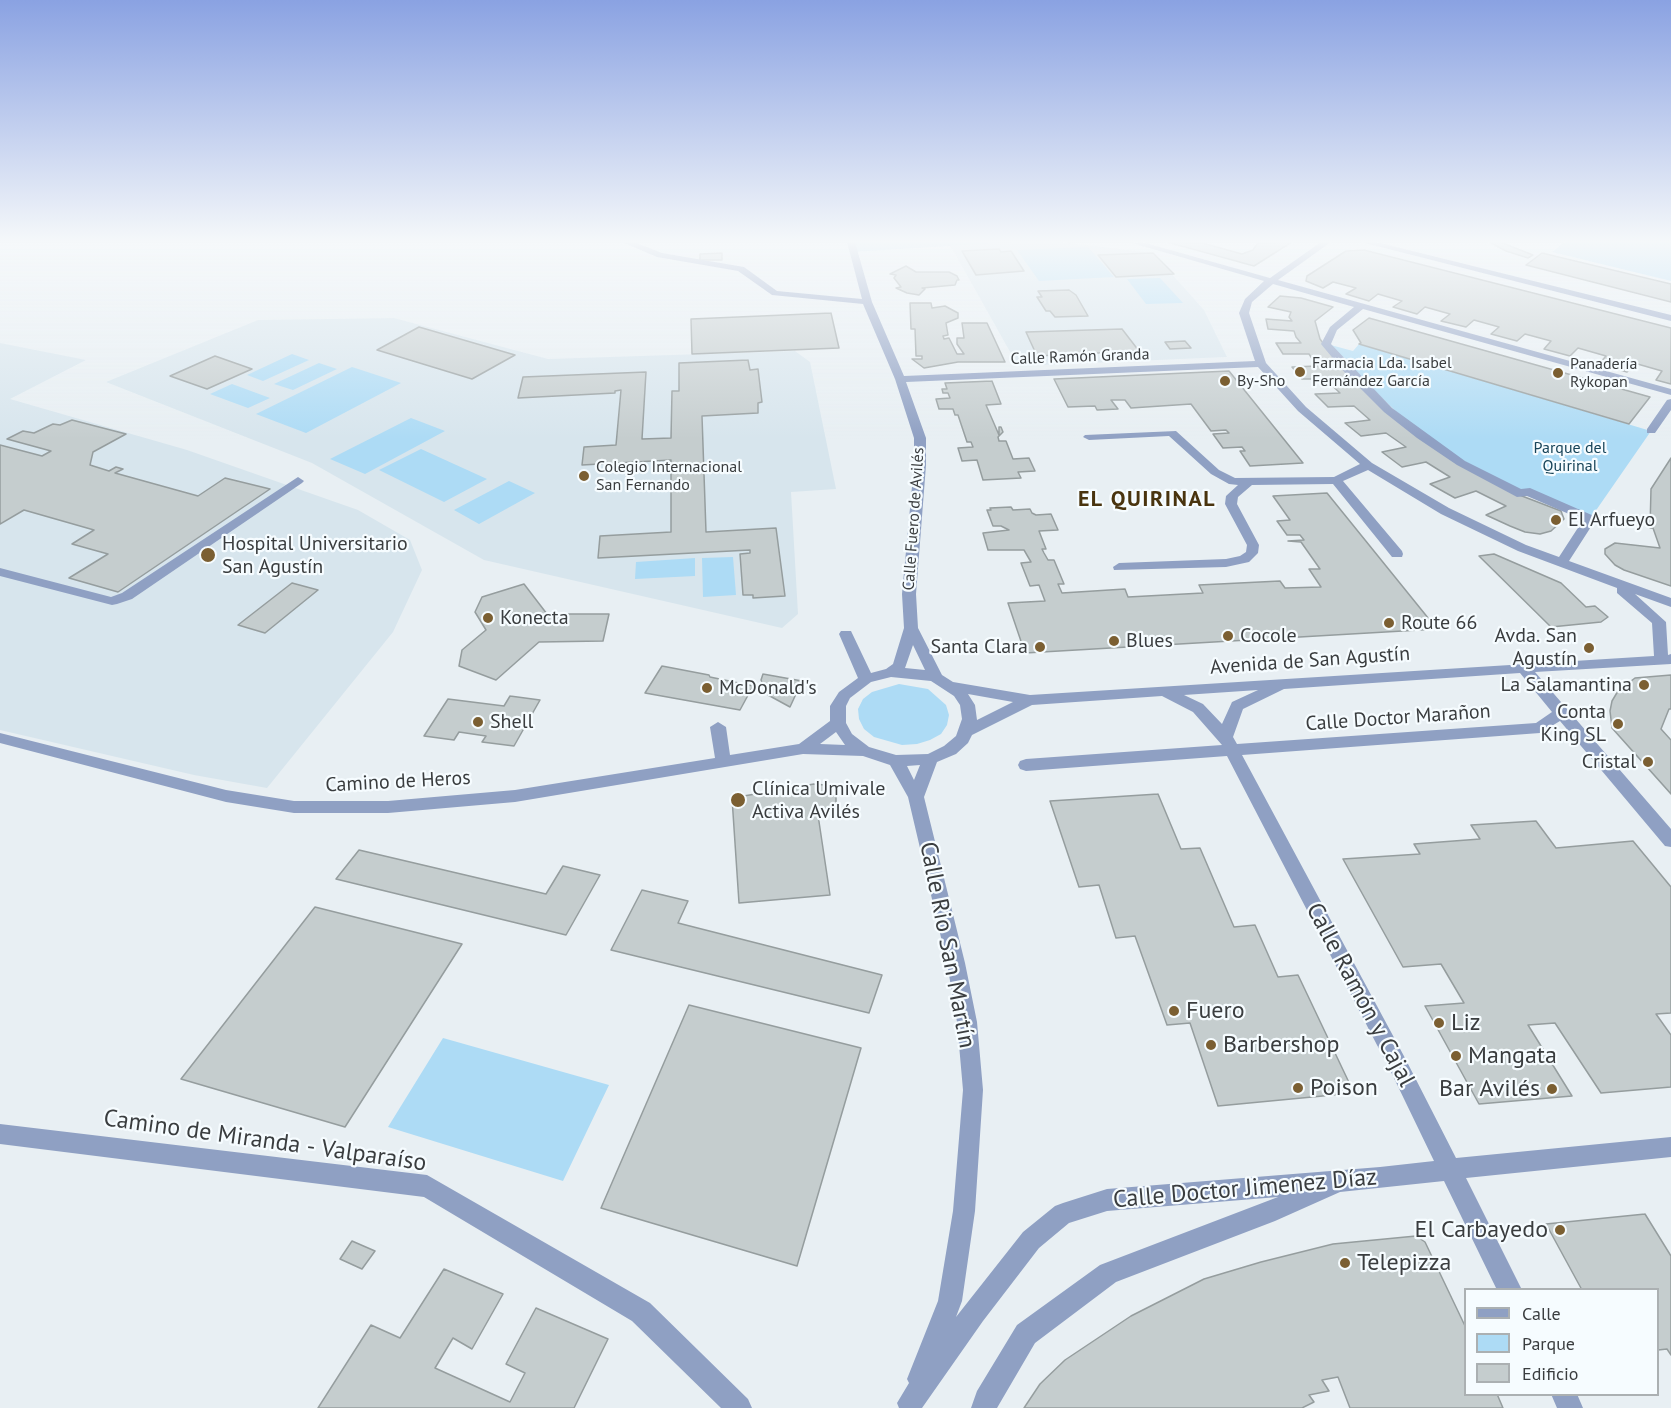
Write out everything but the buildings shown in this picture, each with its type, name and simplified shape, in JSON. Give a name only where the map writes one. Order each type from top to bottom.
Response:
[{"type":"street","name":"Calle Fuero de Avilés","points":[[869,308],[900,379],[920,438],[920,465],[909,594],[911,628],[898,666],[891,672]]},
{"type":"street","points":[[1246,308],[1244,313],[1261,364],[1302,409],[1368,465],[1445,511],[1522,548],[1671,603]]},
{"type":"street","points":[[1359,308],[1333,329],[1326,344],[1388,411],[1461,463],[1521,494],[1526,491],[1590,519],[1561,563]]},
{"type":"street","points":[[1372,308],[1671,392]]},
{"type":"street","points":[[1630,308],[1671,318]]},
{"type":"street","name":"Calle Ramón Granda","points":[[900,379],[1261,364]]},
{"type":"street","points":[[1651,431],[1671,402]]},
{"type":"street","points":[[1089,437],[1172,433],[1215,472],[1233,482],[1336,480],[1368,465]]},
{"type":"street","points":[[1336,480],[1397,554]]},
{"type":"street","points":[[0,572],[112,601],[120,599],[139,589],[298,481]]},
{"type":"street","points":[[1119,567],[1226,564],[1244,559],[1252,553],[1253,545],[1231,504],[1232,496],[1249,482]]},
{"type":"street","points":[[1616,584],[1659,622],[1666,659]]},
{"type":"street","name":"Calle Fuero de Avilés","points":[[911,628],[936,678]]},
{"type":"street","points":[[846,634],[866,679]]},
{"type":"street","name":"Avenida de San Agustín","points":[[952,687],[1030,699],[1666,659]]},
{"type":"street","points":[[1524,669],[1671,841]]},
{"type":"street","points":[[891,672],[907,672],[936,678],[952,687],[967,705],[970,719],[968,731],[963,739],[950,750],[930,759],[896,761],[863,751],[847,738],[838,723],[838,706],[844,695],[866,679],[891,672]]},
{"type":"street","points":[[1228,743],[1237,706],[1286,683]]},
{"type":"street","name":"Calle Ramón y Cajal","points":[[1165,692],[1198,708],[1228,743],[1398,1065],[1509,1288]]},
{"type":"street","points":[[968,731],[1030,699]]},
{"type":"street","name":"Calle Doctor Marañon","points":[[1026,765],[1228,743],[1540,728],[1561,712]]},
{"type":"street","name":"Camino de Heros","points":[[803,749],[838,723]]},
{"type":"street","points":[[718,727],[723,762]]},
{"type":"street","name":"Camino de Heros","points":[[0,738],[226,796],[294,807],[388,807],[515,796],[803,749],[863,751]]},
{"type":"street","points":[[916,797],[930,759]]},
{"type":"street","points":[[896,761],[916,797]]},
{"type":"street","name":"Calle Rio San Martín","points":[[909,1406],[950,1301],[964,1211],[972,1090],[968,1022],[916,797]]},
{"type":"street","name":"Camino de Miranda - Valparaíso","points":[[0,1134],[427,1186],[641,1312],[739,1408]]},
{"type":"street","name":"Calle Doctor Jimenez Díaz","points":[[909,1406],[974,1312],[1031,1240],[1063,1214],[1107,1200],[1450,1171],[1536,1159],[1671,1147]]},
{"type":"street","points":[[984,1408],[986,1400],[1026,1334],[1108,1272],[1275,1210],[1345,1180]]},
{"type":"shaded area","points":[[985,308],[1202,308],[1227,357],[1018,366]]},
{"type":"shaded area","name":"Colegio Internacional San Fernando","points":[[394,318],[548,359],[795,351],[810,362],[836,489],[791,492],[798,614],[782,628],[484,560],[312,463],[106,382],[258,320]]},
{"type":"shaded area","name":"Hospital Universitario San Agustín","points":[[0,343],[86,360],[10,399],[187,450],[358,510],[410,540],[422,570],[393,632],[267,788],[194,775],[0,730]]},
{"type":"green space","name":"Parque del Quirinal","points":[[1327,344],[1353,351],[1359,344],[1651,431],[1590,519],[1527,491],[1521,494],[1421,436]]},
{"type":"green space","points":[[292,354],[309,360],[263,381],[247,375]]},
{"type":"green space","points":[[319,363],[337,369],[293,390],[274,384]]},
{"type":"green space","points":[[352,367],[401,383],[306,433],[256,414]]},
{"type":"green space","points":[[232,384],[270,398],[248,408],[210,394]]},
{"type":"green space","points":[[411,418],[445,431],[365,474],[330,459]]},
{"type":"green space","points":[[421,449],[487,479],[444,502],[379,470]]},
{"type":"green space","points":[[509,481],[535,493],[479,524],[454,510]]},
{"type":"green space","points":[[733,557],[736,595],[703,597],[702,558]]},
{"type":"green space","points":[[695,558],[695,576],[635,579],[636,562]]},
{"type":"green space","points":[[899,684],[928,689],[946,705],[949,715],[947,725],[941,734],[917,744],[902,745],[874,737],[864,729],[859,719],[858,709],[863,699],[872,692]]},
{"type":"green space","points":[[443,1038],[609,1085],[563,1181],[388,1127]]},
{"type":"place","name":"Farmacia Lda. Isabel Fernández García","points":[[1300,372]]},
{"type":"place","name":"Panadería Rykopan","points":[[1558,373]]},
{"type":"place","name":"By-Sho","points":[[1225,381]]},
{"type":"place","name":"Colegio Internacional San Fernando","points":[[584,476]]},
{"type":"place","name":"El Arfueyo","points":[[1556,520]]},
{"type":"place","name":"Hospital Universitario San Agustín","points":[[208,555]]},
{"type":"place","name":"Konecta","points":[[488,618]]},
{"type":"place","name":"Route 66","points":[[1389,623]]},
{"type":"place","name":"Cocole","points":[[1228,636]]},
{"type":"place","name":"Blues","points":[[1114,641]]},
{"type":"place","name":"Santa Clara","points":[[1040,647]]},
{"type":"place","name":"Avda. San Agustín","points":[[1589,648]]},
{"type":"place","name":"La Salamantina","points":[[1644,685]]},
{"type":"place","name":"McDonald's","points":[[707,688]]},
{"type":"place","name":"Shell","points":[[478,722]]},
{"type":"place","name":"Conta King SL","points":[[1618,724]]},
{"type":"place","name":"Cristal","points":[[1648,762]]},
{"type":"place","name":"Clínica Umivale Activa Avilés","points":[[738,800]]},
{"type":"place","name":"Fuero","points":[[1174,1011]]},
{"type":"place","name":"Liz","points":[[1439,1023]]},
{"type":"place","name":"Barbershop","points":[[1211,1045]]},
{"type":"place","name":"Mangata","points":[[1456,1056]]},
{"type":"place","name":"Poison","points":[[1298,1088]]},
{"type":"place","name":"Bar Avilés","points":[[1552,1089]]},
{"type":"place","name":"El Carbayedo","points":[[1560,1230]]},
{"type":"place","name":"Telepizza","points":[[1345,1263]]},
{"type":"district","name":"EL QUIRINAL","points":[[1147,500]]}]
